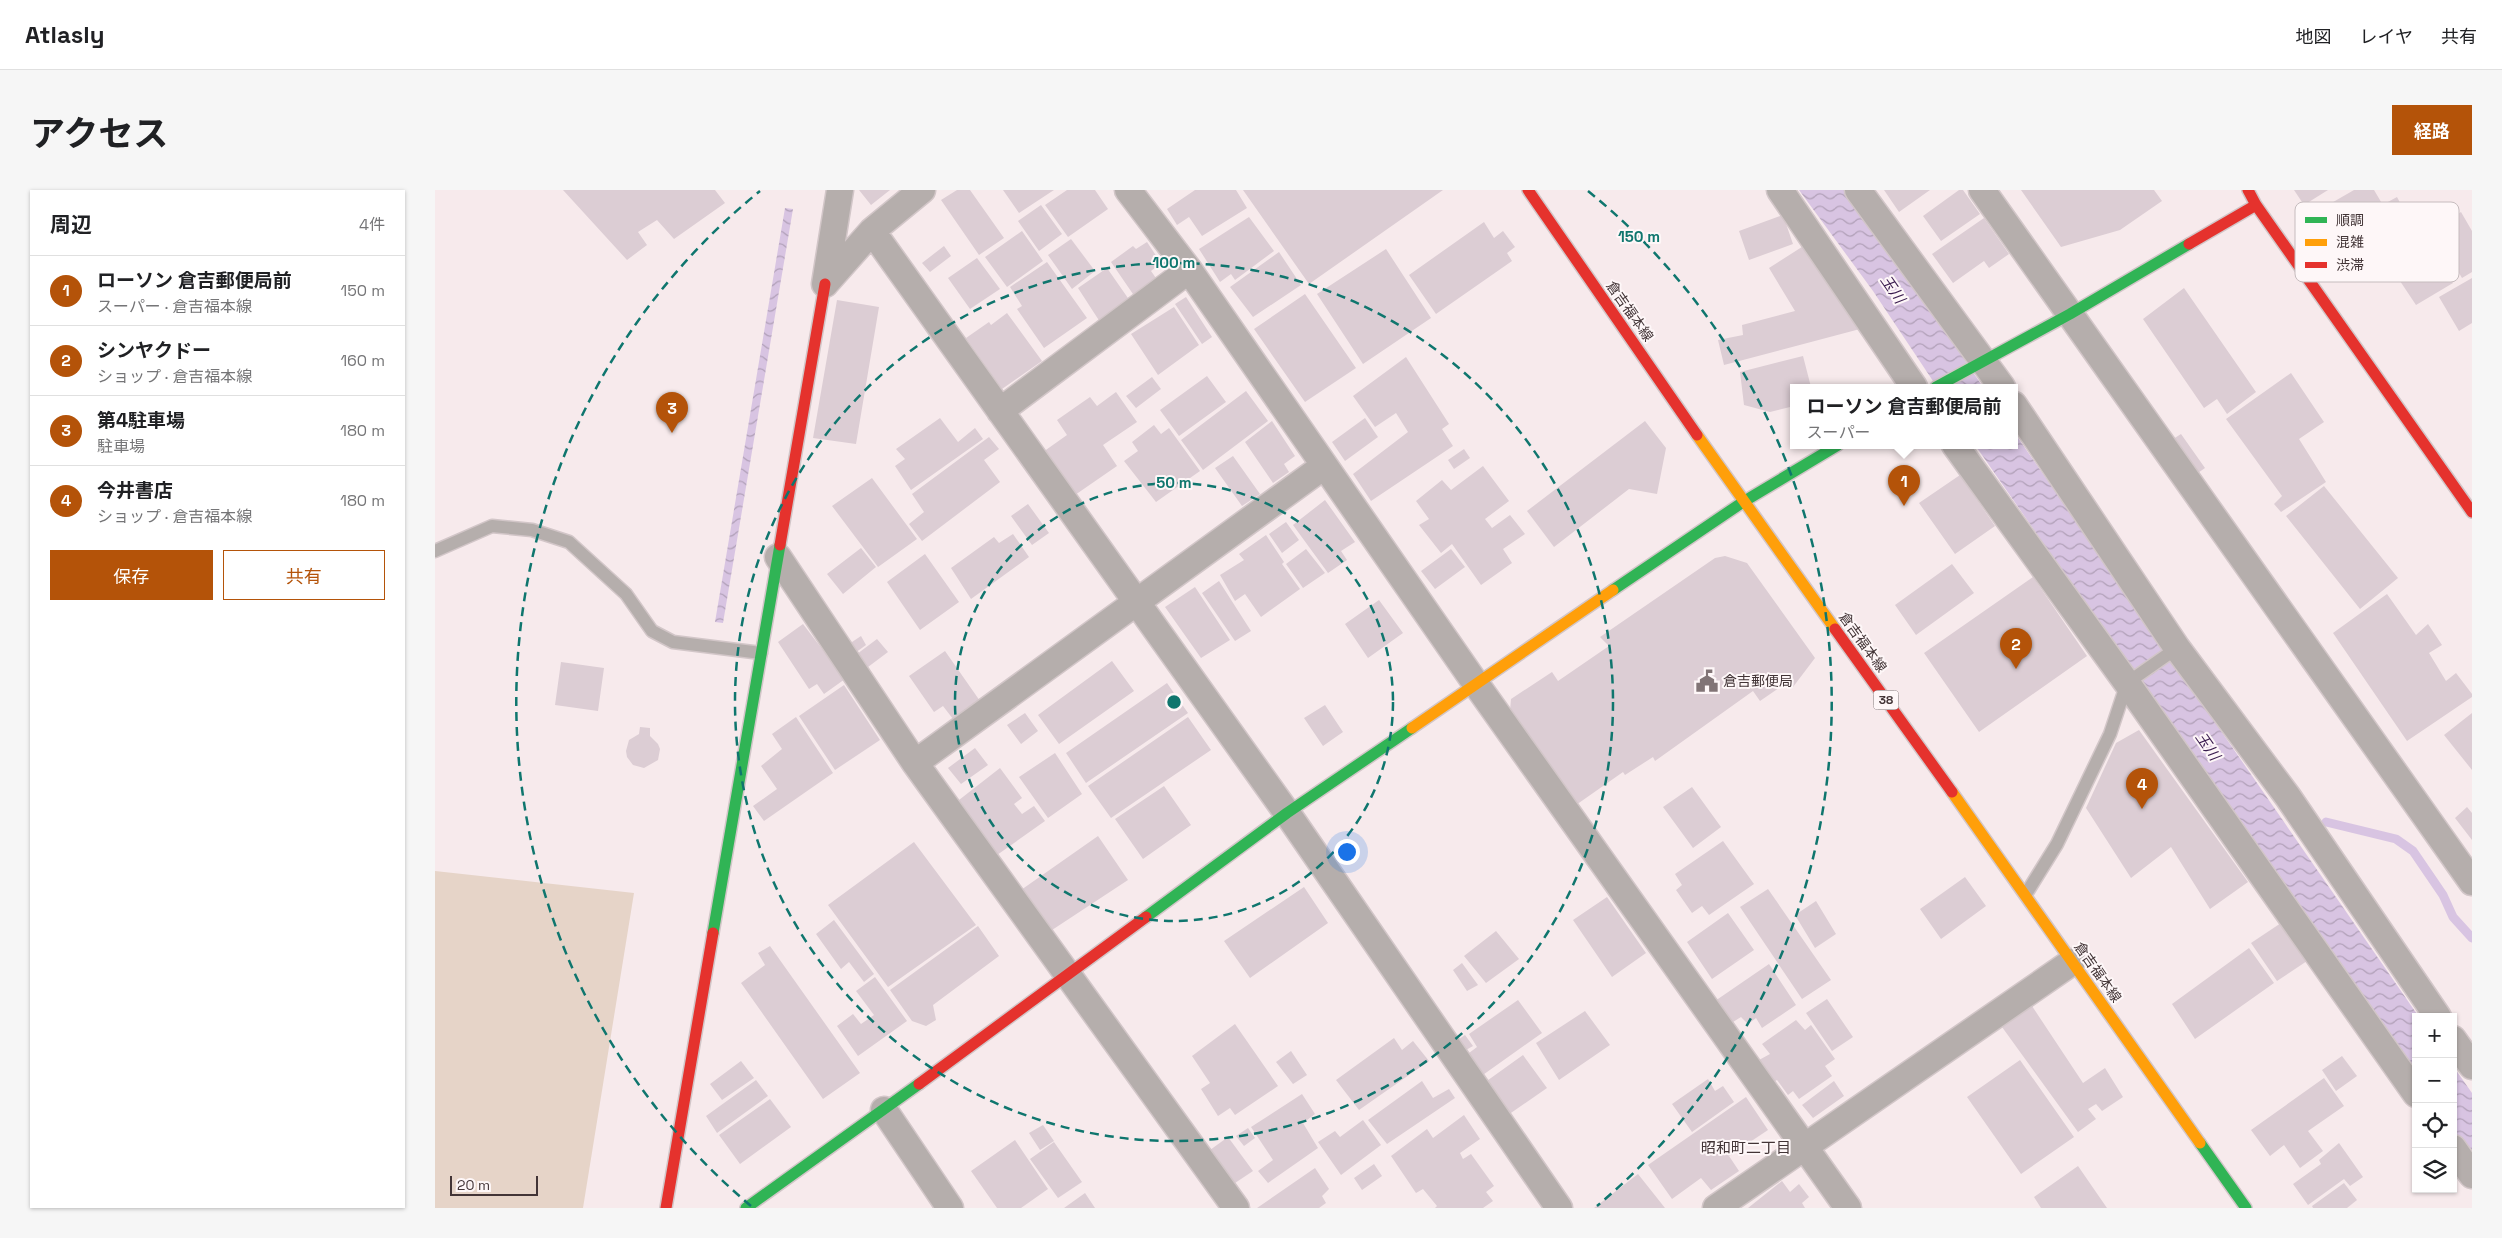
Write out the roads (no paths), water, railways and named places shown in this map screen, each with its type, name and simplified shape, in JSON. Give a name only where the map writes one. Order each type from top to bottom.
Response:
[{"type":"street","points":[[667,1208],[840,190]]},
{"type":"street","points":[[825,284],[871,231],[922,190]]},
{"type":"street","points":[[1128,190],[1189,270],[1476,684],[1848,1208]]},
{"type":"street","name":"倉吉福本線","points":[[1527,190],[1743,502],[2026,894],[2245,1208]]},
{"type":"street","points":[[1780,190],[1912,384]]},
{"type":"street","points":[[1858,190],[2001,384]]},
{"type":"street","points":[[1982,190],[2472,882]]},
{"type":"street","points":[[2248,190],[2256,205],[2295,260]]},
{"type":"street","points":[[1941,384],[2070,314],[2256,205]]},
{"type":"street","points":[[871,231],[1287,813],[1559,1208]]},
{"type":"street","points":[[1001,411],[1189,270]]},
{"type":"street","points":[[2310,282],[2472,512]]},
{"type":"street","points":[[2018,410],[2177,648],[2288,797],[2435,1013]]},
{"type":"street","points":[[746,1208],[1069,975],[1287,813],[1743,502],[1831,449]]},
{"type":"street","points":[[1958,449],[2127,683],[2412,1088]]},
{"type":"street","points":[[915,763],[1325,466]]},
{"type":"street","points":[[777,557],[915,763],[1236,1208]]},
{"type":"street","points":[[1717,1208],[2072,962]]},
{"type":"street","points":[[2457,1045],[2472,1066]]},
{"type":"street","points":[[884,1110],[950,1208]]},
{"type":"street","points":[[2457,1154],[2472,1175]]},
{"type":"lane","points":[[435,551],[492,526],[532,530],[569,542],[626,594],[652,630],[673,642],[761,653]]},
{"type":"lane","points":[[2026,894],[2057,844],[2110,734],[2127,683],[2177,648]]},
{"type":"water","name":"玉川","points":[[1799,190],[1844,190],[1913,284],[1981,384],[1935,384],[1873,291]]},
{"type":"water","points":[[785,208],[793,209],[723,623],[715,622]]},
{"type":"water","name":"玉川","points":[[2018,438],[2416,1013],[2412,1013],[2412,1073],[1978,449],[2018,449]]},
{"type":"water","points":[[2457,1072],[2472,1093],[2472,1159],[2457,1138]]},
{"type":"waterway","points":[[2326,822],[2396,839],[2413,851],[2443,895],[2453,917],[2472,938]]},
{"type":"place","name":"第4駐車場","points":[[672,433]]},
{"type":"place","name":"ローソン 倉吉郵便局前","points":[[1904,506]]},
{"type":"place","name":"シンヤクドー","points":[[2016,669]]},
{"type":"place","name":"倉吉郵便局","points":[[1707,681]]},
{"type":"place","name":"今井書店","points":[[2142,809]]},
{"type":"district","name":"昭和町二丁目","points":[[1746,1147]]}]
